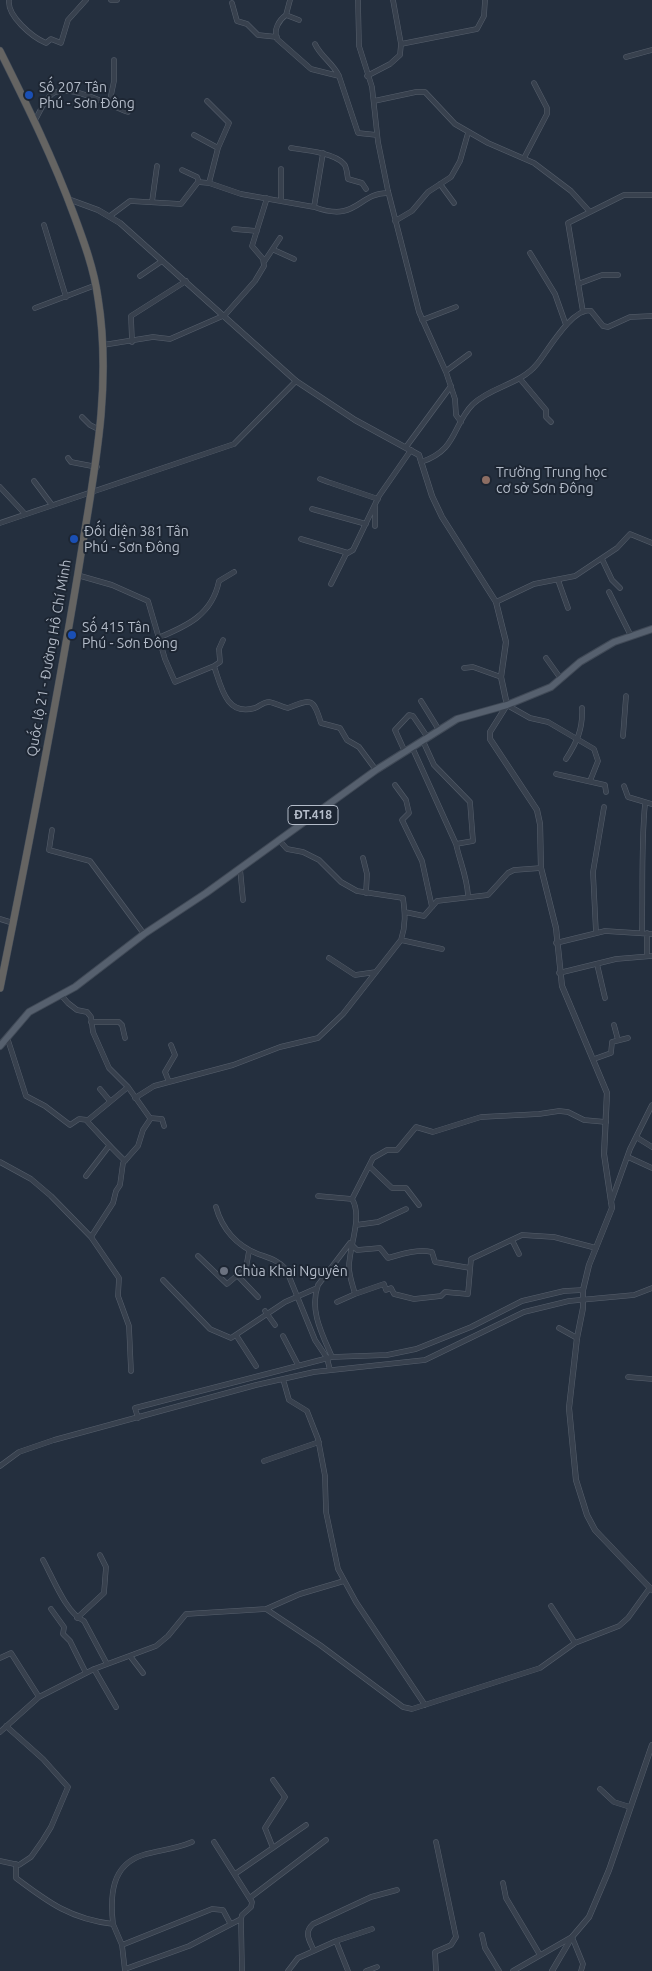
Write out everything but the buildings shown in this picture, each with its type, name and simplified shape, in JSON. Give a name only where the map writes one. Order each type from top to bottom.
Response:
[{"type":"highway","name":"Quốc lộ 21 - Đường Hồ Chí Minh","points":[[0,51],[35,120],[68,199],[92,267],[104,345],[100,430],[92,492],[0,988]]},
{"type":"main road","name":"ĐT.418","points":[[0,1046],[29,1012],[75,987],[144,934],[240,868],[376,770],[412,747],[457,719],[507,706],[551,687],[580,662],[605,646],[652,630]]},
{"type":"street","points":[[9,0],[8,4],[15,17],[26,29],[41,41],[51,40],[61,43],[68,20],[86,0]]},
{"type":"street","points":[[112,0],[117,0]]},
{"type":"street","points":[[276,37],[279,22],[286,15],[290,0]]},
{"type":"street","points":[[358,0],[359,46],[374,101],[377,135],[388,193],[422,320],[446,371],[456,414],[461,422]]},
{"type":"street","points":[[368,76],[398,59],[401,44],[393,0]]},
{"type":"street","points":[[401,44],[477,29],[484,16],[485,0]]},
{"type":"street","points":[[232,3],[237,21],[247,24],[258,35],[276,37],[311,69],[339,76]]},
{"type":"street","points":[[286,15],[299,20]]},
{"type":"street","points":[[315,44],[323,58],[335,68],[339,76],[358,133],[377,135]]},
{"type":"street","points":[[626,57],[652,50]]},
{"type":"street","points":[[108,105],[114,81],[114,60]]},
{"type":"street","points":[[524,158],[547,114],[547,108],[534,83]]},
{"type":"street","points":[[35,120],[49,97],[62,90],[72,91],[128,112]]},
{"type":"street","points":[[374,101],[416,92],[425,92],[455,124],[468,133],[524,158],[571,191],[590,212]]},
{"type":"street","points":[[207,100],[229,122],[218,148],[209,183]]},
{"type":"street","points":[[395,221],[412,211],[428,192],[451,176],[460,161],[468,133]]},
{"type":"street","points":[[194,135],[218,148]]},
{"type":"street","points":[[291,148],[323,154],[344,163],[348,179],[362,183],[366,189]]},
{"type":"street","points":[[314,207],[323,154]]},
{"type":"street","points":[[152,202],[156,166]]},
{"type":"street","points":[[281,169],[281,200]]},
{"type":"street","points":[[182,170],[197,177],[199,182]]},
{"type":"street","points":[[199,182],[209,183],[241,194],[281,200],[326,211],[345,211],[380,194],[388,193]]},
{"type":"street","points":[[110,216],[127,201],[181,204],[199,182]]},
{"type":"street","points":[[440,184],[454,202]]},
{"type":"street","points":[[582,312],[568,223],[624,195],[652,195]]},
{"type":"street","points":[[264,262],[252,247],[267,198]]},
{"type":"street","points":[[68,199],[110,216],[225,315],[296,381],[355,420],[419,455],[432,496],[442,516],[496,602],[506,642],[501,677],[507,706],[490,732],[490,739],[537,810],[540,824],[541,868],[547,899],[554,919],[562,986],[576,1022],[594,1058],[607,1093],[604,1154],[612,1202]]},
{"type":"street","points":[[44,225],[66,297]]},
{"type":"street","points":[[234,230],[257,231]]},
{"type":"street","points":[[104,345],[132,342],[153,337],[170,339],[225,315],[255,282],[264,262],[274,250],[280,238]]},
{"type":"street","points":[[274,250],[294,259]]},
{"type":"street","points":[[530,253],[555,294],[566,324]]},
{"type":"street","points":[[140,276],[162,261]]},
{"type":"street","points":[[578,284],[602,276],[618,276]]},
{"type":"street","points":[[132,342],[131,316],[186,281]]},
{"type":"street","points":[[35,308],[96,285]]},
{"type":"street","points":[[422,320],[456,307]]},
{"type":"street","points":[[421,462],[442,450],[454,436],[468,410],[479,399],[521,380],[538,362],[566,324],[582,312],[591,311],[603,326],[608,327],[630,317],[652,316]]},
{"type":"street","points":[[446,371],[469,354]]},
{"type":"street","points":[[521,380],[546,410],[546,417],[551,422]]},
{"type":"street","points":[[0,523],[234,444],[296,381]]},
{"type":"street","points":[[331,584],[348,552],[353,550],[378,499],[451,386]]},
{"type":"street","points":[[82,417],[100,430]]},
{"type":"street","points":[[68,458],[71,462],[96,467]]},
{"type":"street","points":[[320,479],[378,499]]},
{"type":"street","points":[[34,481],[52,505]]},
{"type":"street","points":[[0,487],[26,514]]},
{"type":"street","points":[[375,505],[375,526]]},
{"type":"street","points":[[312,509],[366,524]]},
{"type":"street","points":[[496,602],[534,584],[575,576],[602,559],[630,534],[652,543]]},
{"type":"street","points":[[301,539],[348,552]]},
{"type":"street","points":[[602,559],[612,580],[620,588]]},
{"type":"street","points":[[158,638],[196,620],[215,597],[219,581],[234,572]]},
{"type":"street","points":[[77,575],[145,598],[175,682],[220,662],[219,649],[223,640]]},
{"type":"street","points":[[558,580],[568,608]]},
{"type":"street","points":[[609,592],[631,636]]},
{"type":"street","points":[[546,658],[561,678]]},
{"type":"street","points":[[214,666],[230,705],[249,709],[270,702],[288,708],[300,702],[309,702],[317,709],[321,723],[340,728],[347,740],[359,747],[376,770]]},
{"type":"street","points":[[464,668],[473,667],[501,677]]},
{"type":"street","points":[[623,736],[626,696]]},
{"type":"street","points":[[421,701],[439,730]]},
{"type":"street","points":[[507,706],[530,718],[548,722],[594,749],[598,761],[590,781]]},
{"type":"street","points":[[566,759],[578,739],[581,728],[582,708]]},
{"type":"street","points":[[405,752],[395,730],[409,714],[413,716],[426,740],[434,765],[470,802],[473,841],[456,844]]},
{"type":"street","points":[[412,747],[456,844],[460,861],[468,877],[468,896]]},
{"type":"street","points":[[556,774],[606,786],[606,792]]},
{"type":"street","points":[[395,784],[407,805],[409,813],[402,820],[422,861],[432,907]]},
{"type":"street","points":[[624,786],[628,797],[645,804],[652,804]]},
{"type":"street","points":[[559,973],[616,959],[650,956],[647,933],[643,833],[645,804]]},
{"type":"street","points":[[596,933],[593,872],[604,807]]},
{"type":"street","points":[[52,830],[49,850],[90,861],[144,934]]},
{"type":"street","points":[[135,1098],[154,1086],[264,1054],[280,1047],[318,1038],[343,1014],[401,940],[405,912],[402,898],[358,891],[341,882],[319,860],[303,852],[287,849],[279,840]]},
{"type":"street","points":[[363,858],[367,874],[366,893]]},
{"type":"street","points":[[240,868],[244,900]]},
{"type":"street","points":[[405,912],[424,916],[441,900],[468,896],[485,896],[492,893],[504,877],[514,870],[541,868]]},
{"type":"street","points":[[0,920],[13,923]]},
{"type":"street","points":[[556,943],[617,930],[647,933]]},
{"type":"street","points":[[401,940],[442,949]]},
{"type":"street","points":[[329,958],[355,975],[376,972]]},
{"type":"street","points":[[597,964],[605,998]]},
{"type":"street","points":[[61,995],[77,1010],[87,1012],[98,1046],[109,1068],[128,1087],[151,1118]]},
{"type":"street","points":[[91,1022],[119,1022],[122,1024],[125,1038]]},
{"type":"street","points":[[614,1026],[618,1040]]},
{"type":"street","points":[[7,1037],[26,1096],[45,1106],[70,1124],[79,1119],[86,1120],[106,1139],[108,1146],[125,1161]]},
{"type":"street","points":[[594,1058],[612,1053],[610,1044],[628,1038]]},
{"type":"street","points":[[169,1082],[165,1072],[175,1055],[171,1045]]},
{"type":"street","points":[[86,1120],[128,1087]]},
{"type":"street","points":[[100,1089],[110,1102]]},
{"type":"street","points":[[266,1609],[320,1645],[403,1706],[412,1709],[540,1668],[575,1643],[619,1626],[651,1590],[602,1539],[590,1523],[576,1480],[569,1408],[587,1270],[610,1215],[612,1202],[628,1157],[652,1105]]},
{"type":"street","points":[[352,1199],[373,1158],[382,1152],[397,1150],[416,1127],[433,1132],[481,1117],[559,1111],[568,1112],[584,1120],[606,1122]]},
{"type":"street","points":[[151,1118],[161,1118],[164,1126]]},
{"type":"street","points":[[91,1238],[114,1204],[125,1161],[138,1146],[143,1130],[151,1118]]},
{"type":"street","points":[[636,1137],[652,1147]]},
{"type":"street","points":[[86,1176],[108,1146]]},
{"type":"street","points":[[628,1157],[652,1168]]},
{"type":"street","points":[[0,1162],[31,1179],[91,1238],[119,1278],[118,1296],[129,1326],[130,1371]]},
{"type":"street","points":[[369,1166],[392,1188],[406,1188],[419,1206]]},
{"type":"street","points":[[318,1196],[352,1199]]},
{"type":"street","points":[[352,1199],[355,1205],[356,1225],[351,1241],[348,1270],[355,1294]]},
{"type":"street","points":[[216,1207],[218,1217],[232,1238],[249,1250],[280,1262],[286,1268],[296,1298],[314,1340],[329,1358]]},
{"type":"street","points":[[356,1225],[378,1222],[406,1209]]},
{"type":"street","points":[[337,1302],[384,1284],[386,1290],[390,1288],[394,1294],[414,1299],[441,1296],[445,1292],[468,1294],[471,1259],[522,1235],[554,1237],[596,1248]]},
{"type":"street","points":[[512,1240],[519,1254]]},
{"type":"street","points":[[351,1241],[353,1249],[380,1248],[388,1258],[413,1251],[429,1251],[432,1252],[435,1262],[470,1268]]},
{"type":"street","points":[[163,1280],[210,1329],[226,1337],[236,1335],[267,1312],[317,1288],[351,1241]]},
{"type":"street","points":[[198,1256],[227,1284],[246,1268],[249,1250]]},
{"type":"street","points":[[238,1276],[258,1297]]},
{"type":"street","points":[[317,1288],[316,1317],[329,1358],[330,1370]]},
{"type":"street","points":[[138,1418],[135,1408],[298,1365],[329,1358],[387,1355],[416,1349],[471,1327],[522,1301],[564,1291],[583,1294],[634,1295],[652,1288]]},
{"type":"street","points":[[0,1466],[19,1452],[37,1446],[283,1379],[330,1370],[425,1360],[524,1312],[583,1294]]},
{"type":"street","points":[[267,1312],[275,1325]]},
{"type":"street","points":[[558,1328],[577,1338]]},
{"type":"street","points":[[236,1335],[256,1366]]},
{"type":"street","points":[[283,1336],[298,1365]]},
{"type":"street","points":[[628,1377],[652,1380]]},
{"type":"street","points":[[283,1379],[289,1400],[307,1411],[319,1442],[332,1549],[336,1565],[344,1581],[425,1705]]},
{"type":"street","points":[[264,1460],[319,1442]]},
{"type":"street","points":[[77,1618],[104,1593],[106,1567],[100,1555]]},
{"type":"street","points":[[43,1560],[77,1618],[84,1621],[107,1664]]},
{"type":"street","points":[[0,1732],[38,1698],[94,1669],[140,1653],[162,1641],[186,1614],[266,1609],[300,1594],[344,1581]]},
{"type":"street","points":[[551,1606],[575,1643]]},
{"type":"street","points":[[51,1609],[64,1627],[63,1634],[70,1641],[86,1673]]},
{"type":"street","points":[[0,1658],[11,1653],[38,1698]]},
{"type":"street","points":[[130,1656],[143,1673]]},
{"type":"street","points":[[94,1669],[116,1706]]},
{"type":"street","points":[[0,1862],[16,1864],[24,1862],[31,1857],[51,1827],[68,1787],[43,1759],[6,1726]]},
{"type":"street","points":[[552,1971],[572,1937],[589,1917],[610,1870],[652,1745]]},
{"type":"street","points":[[272,1780],[285,1797],[265,1828],[273,1848]]},
{"type":"street","points":[[600,1789],[614,1802],[630,1807]]},
{"type":"street","points":[[235,1874],[306,1825]]},
{"type":"street","points":[[250,1897],[326,1840]]},
{"type":"street","points":[[192,1842],[178,1848],[142,1855],[130,1861],[121,1871],[112,1888],[113,1924],[122,1944],[125,1970],[190,1946],[241,1918],[251,1907],[250,1897],[214,1842]]},
{"type":"street","points":[[436,1842],[456,1937],[451,1945],[435,1952],[436,1971]]},
{"type":"street","points":[[16,1864],[16,1878],[55,1906],[82,1919],[113,1924]]},
{"type":"street","points":[[503,1882],[506,1898],[540,1956]]},
{"type":"street","points":[[314,1951],[307,1934],[308,1928],[313,1924],[371,1897],[397,1890]]},
{"type":"street","points":[[122,1944],[212,1909],[222,1910],[230,1923]]},
{"type":"street","points":[[241,1918],[242,1971]]},
{"type":"street","points":[[288,1971],[295,1960],[336,1941],[372,1929]]},
{"type":"street","points":[[482,1934],[485,1948],[499,1971]]},
{"type":"street","points":[[513,1971],[572,1937]]},
{"type":"street","points":[[572,1937],[583,1964],[581,1971]]},
{"type":"street","points":[[336,1941],[348,1971]]},
{"type":"street","points":[[366,1971],[377,1967]]},
{"type":"place","name":"Số 207 Tân Phú - Sơn Đông","points":[[29,95]]},
{"type":"place","name":"Trường Trung học cơ sở Sơn Đông","points":[[486,480]]},
{"type":"place","name":"Đối diện 381 Tân Phú - Sơn Đông","points":[[74,539]]},
{"type":"place","name":"Số 415 Tân Phú - Sơn Đông","points":[[72,635]]},
{"type":"place","name":"Chùa Khai Nguyên","points":[[224,1271]]}]
